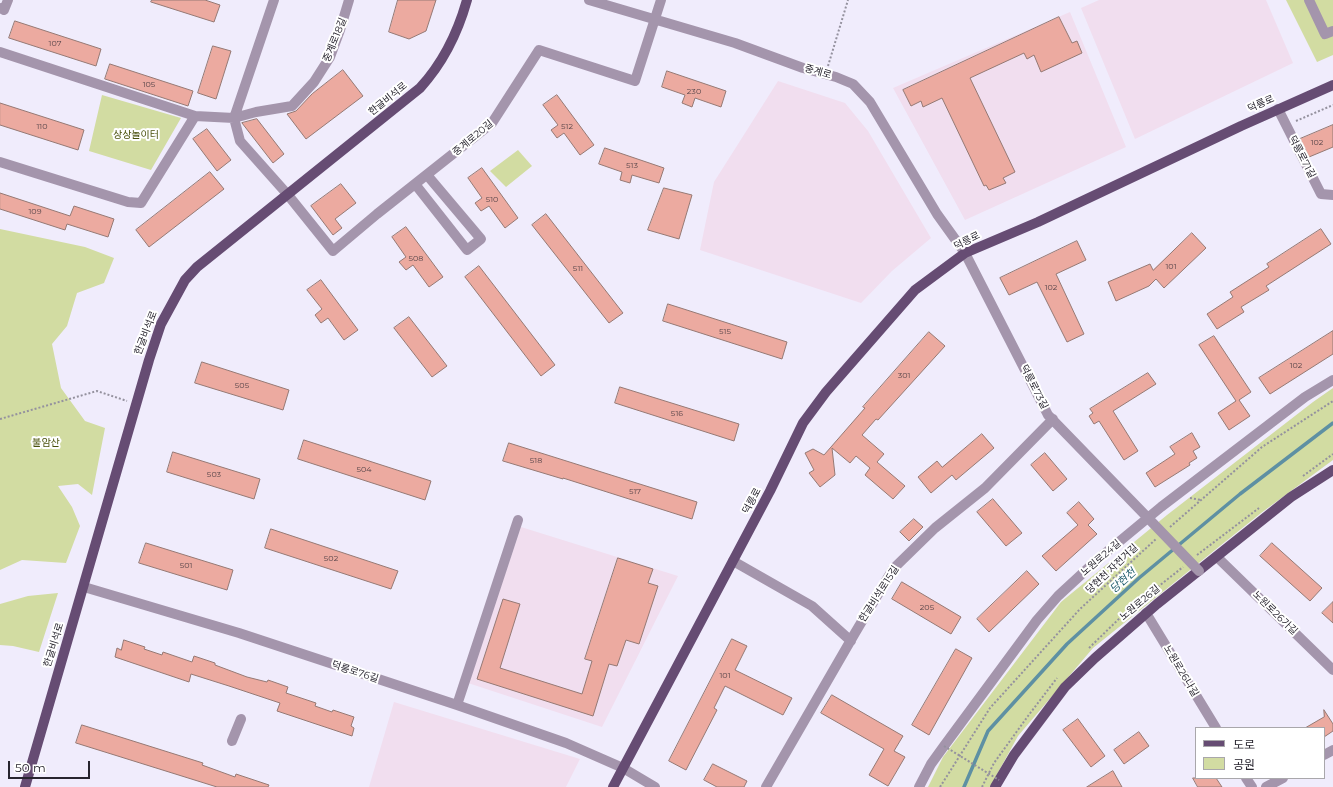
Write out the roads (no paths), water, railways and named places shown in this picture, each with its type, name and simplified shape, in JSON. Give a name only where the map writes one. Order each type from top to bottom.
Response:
[{"type":"main road","name":"한글비석로","points":[[25,787],[136,404],[161,324],[185,280],[197,266],[420,88],[442,61],[467,0]]},
{"type":"main road","name":"덕릉로","points":[[613,787],[787,458],[803,423],[826,392],[915,290],[965,254],[1038,222],[1333,84]]},
{"type":"main road","name":"노원로26길","points":[[997,784],[1014,755],[1066,687],[1095,658],[1146,613],[1291,497],[1333,470]]},
{"type":"street","points":[[274,0],[234,118],[240,141],[288,194]]},
{"type":"street","name":"중계로18길","points":[[0,52],[195,116],[234,118],[256,112],[292,106],[314,82],[330,57],[349,0]]},
{"type":"street","name":"중계로","points":[[589,0],[735,43],[803,68],[853,84],[870,102],[937,214],[965,254]]},
{"type":"street","points":[[655,20],[661,0]]},
{"type":"street","points":[[1309,0],[1326,34],[1333,31]]},
{"type":"street","name":"중계로20길","points":[[288,194],[333,251],[377,214],[492,123],[539,50],[635,81],[655,20]]},
{"type":"street","name":"덕릉로71길","points":[[1278,109],[1321,194],[1333,195]]},
{"type":"street","points":[[0,162],[128,202],[141,204],[195,116]]},
{"type":"street","points":[[415,184],[467,250],[481,239],[427,174]]},
{"type":"street","name":"덕릉로73길","points":[[965,254],[1048,414],[1198,571]]},
{"type":"street","name":"노원로24길","points":[[919,787],[931,764],[944,746],[1037,620],[1053,602],[1097,560],[1148,518],[1305,397],[1333,380]]},
{"type":"street","name":"한글비석로15길","points":[[766,787],[893,569],[935,528],[985,488],[1053,419]]},
{"type":"street","points":[[457,705],[518,520]]},
{"type":"street","name":"노원로26가길","points":[[1217,557],[1333,670]]},
{"type":"street","points":[[733,561],[812,606],[851,641]]},
{"type":"street","name":"덕릉로76길","points":[[84,587],[239,633],[457,705],[566,743],[623,768],[655,787]]},
{"type":"street","name":"노원로26나길","points":[[1146,613],[1215,727]]},
{"type":"street","points":[[232,741],[241,719]]},
{"type":"street","points":[[1266,787],[1281,779]]},
{"type":"waterway","name":"당현천","points":[[964,787],[988,731],[1067,644],[1139,578],[1240,494],[1333,423]]},
{"type":"park label","name":"상상놀이터","points":[[136,135]]},
{"type":"park label","name":"불암산","points":[[46,443]]}]
